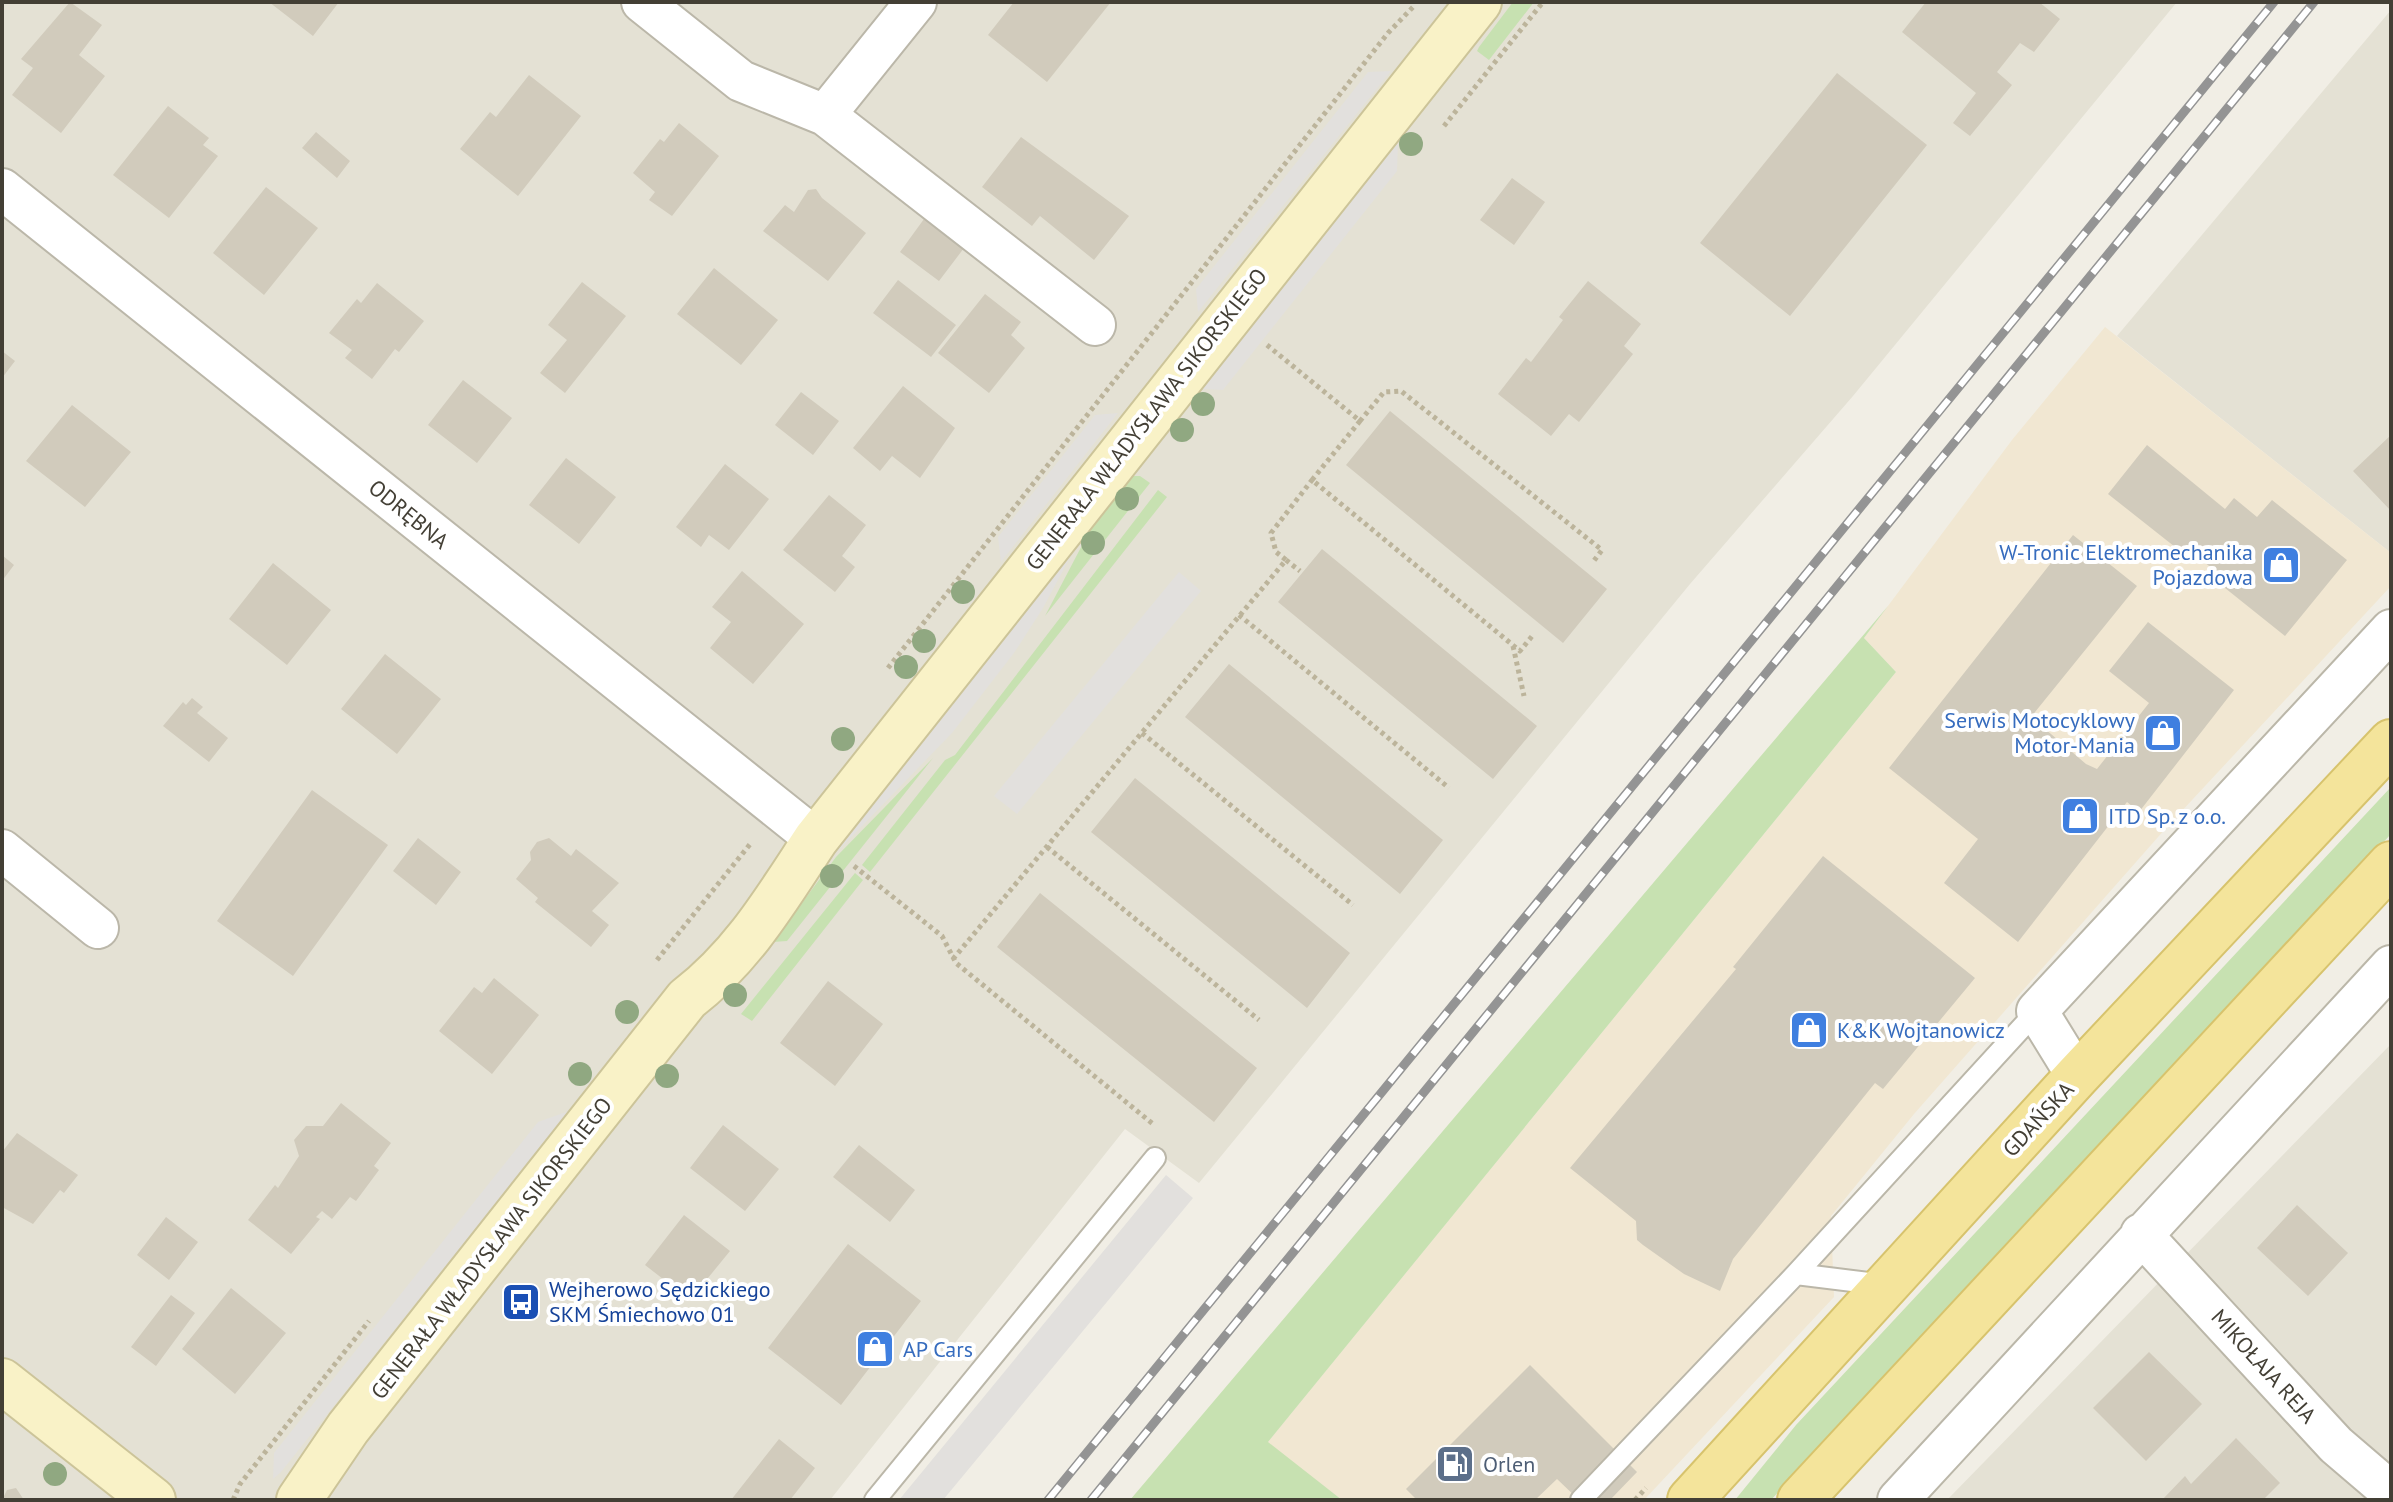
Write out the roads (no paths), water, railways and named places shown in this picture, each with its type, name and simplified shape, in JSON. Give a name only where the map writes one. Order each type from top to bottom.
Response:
[{"type":"main road","name":"GDAŃSKA","points":[[1690,1500],[2077,1076],[2391,742]]},
{"type":"main road","points":[[1800,1500],[2391,864]]},
{"type":"street","points":[[642,2],[741,81],[825,115],[1095,325]]},
{"type":"street","points":[[825,115],[916,2]]},
{"type":"street","name":"GENERAŁA WŁADYSŁAWA SIKORSKIEGO","points":[[299,1500],[348,1428],[687,999],[721,973],[764,919],[816,839],[1479,2]]},
{"type":"street","name":"ODRĘBNA","points":[[2,189],[816,839]]},
{"type":"street","points":[[2077,1076],[2037,1011],[2391,630]]},
{"type":"street","points":[[2,850],[98,928]]},
{"type":"street","points":[[1898,1500],[2391,966]]},
{"type":"street","name":"MIKOŁAJA REJA","points":[[2141,1234],[2336,1445],[2391,1492]]},
{"type":"street","points":[[2,1381],[153,1500]]},
{"type":"lane","points":[[1581,1500],[1796,1274],[2037,1011]]},
{"type":"lane","points":[[875,1500],[1155,1158]]},
{"type":"lane","points":[[1796,1274],[1885,1285]]},
{"type":"railway","points":[[1048,1500],[2274,2]]},
{"type":"railway","points":[[1091,1500],[2314,2]]},
{"type":"place","name":"W-Tronic Elektromechanika Pojazdowa","points":[[2281,565]]},
{"type":"place","name":"Serwis Motocyklowy Motor-Mania","points":[[2163,733]]},
{"type":"place","name":"ITD Sp. z o.o.","points":[[2080,816]]},
{"type":"place","name":"K&K Wojtanowicz","points":[[1809,1030]]},
{"type":"place","name":"Wejherowo Sędzickiego SKM Śmiechowo 01","points":[[521,1302]]},
{"type":"place","name":"AP Cars","points":[[875,1349]]},
{"type":"place","name":"Orlen","points":[[1455,1464]]}]
